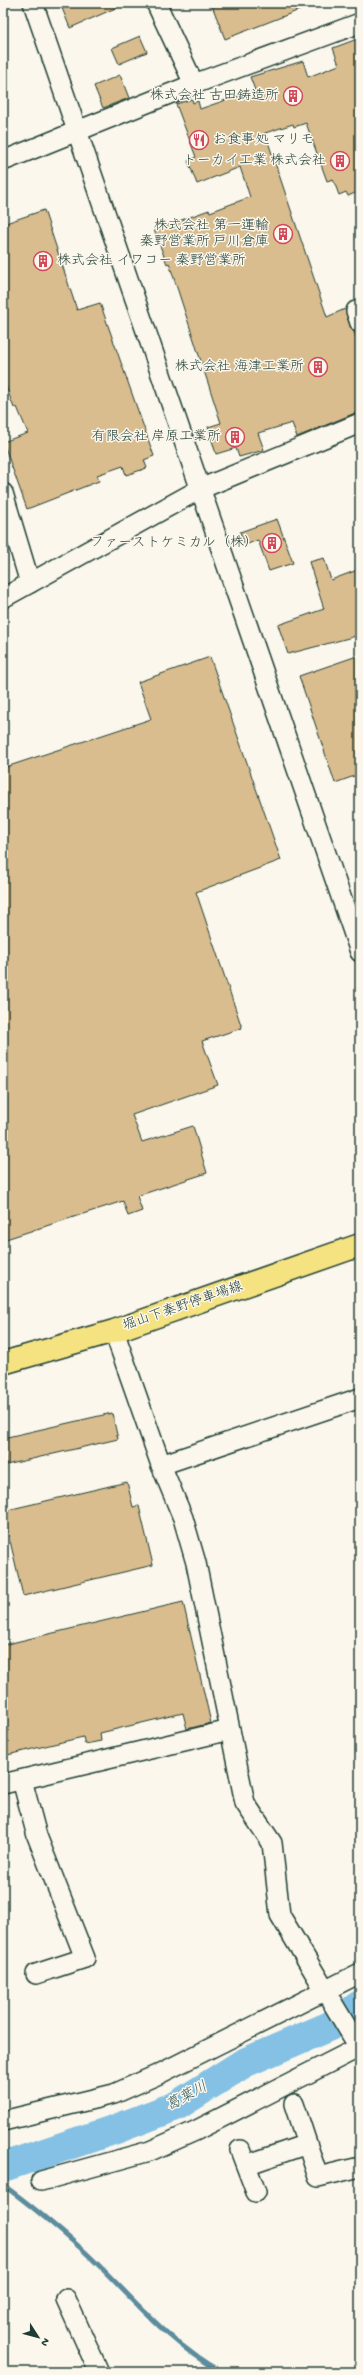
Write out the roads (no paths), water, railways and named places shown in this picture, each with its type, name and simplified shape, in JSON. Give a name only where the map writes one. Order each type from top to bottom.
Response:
[{"type":"main road","name":"堀山下秦野停車場線","points":[[3,1363],[114,1331],[360,1245]]},
{"type":"street","points":[[33,3],[360,952]]},
{"type":"street","points":[[156,3],[194,84]]},
{"type":"street","points":[[3,161],[194,84],[360,22]]},
{"type":"street","points":[[360,310],[356,311],[360,323]]},
{"type":"street","points":[[3,598],[200,489],[360,423]]},
{"type":"street","points":[[3,493],[30,583]]},
{"type":"street","points":[[40,2181],[150,2151],[195,2131],[360,2048],[280,1915],[272,1842],[245,1803],[196,1563],[183,1518],[161,1465],[114,1331]]},
{"type":"street","points":[[161,1465],[360,1398]]},
{"type":"street","points":[[3,1784],[230,1730]]},
{"type":"street","points":[[22,1780],[37,1836],[85,1958],[36,1974]]},
{"type":"street","points":[[3,2121],[114,2094],[360,1973]]},
{"type":"street","points":[[294,2104],[318,2177],[360,2167]]},
{"type":"street","points":[[256,2192],[243,2158],[307,2144]]},
{"type":"street","points":[[66,2299],[99,2372]]},
{"type":"waterway","name":"葛葉川","points":[[3,2167],[116,2129],[176,2106],[244,2063],[330,2026],[360,2005]]},
{"type":"waterway","points":[[3,2185],[84,2251],[165,2332],[201,2360],[221,2372]]},
{"type":"place","name":"株式会社 古田鋳造所","points":[[293,96]]},
{"type":"place","name":"お食事処 マリモ","points":[[199,140]]},
{"type":"place","name":"トーカイ工業 株式会社","points":[[340,161]]},
{"type":"place","name":"株式会社 第一運輸 秦野営業所 戸川倉庫","points":[[283,234]]},
{"type":"place","name":"株式会社 イワコー 秦野営業所","points":[[43,261]]},
{"type":"place","name":"株式会社 海津工業所","points":[[318,367]]},
{"type":"place","name":"有限会社 岸原工業所","points":[[235,437]]},
{"type":"place","name":"ファーストケミカル（株）","points":[[272,543]]}]
